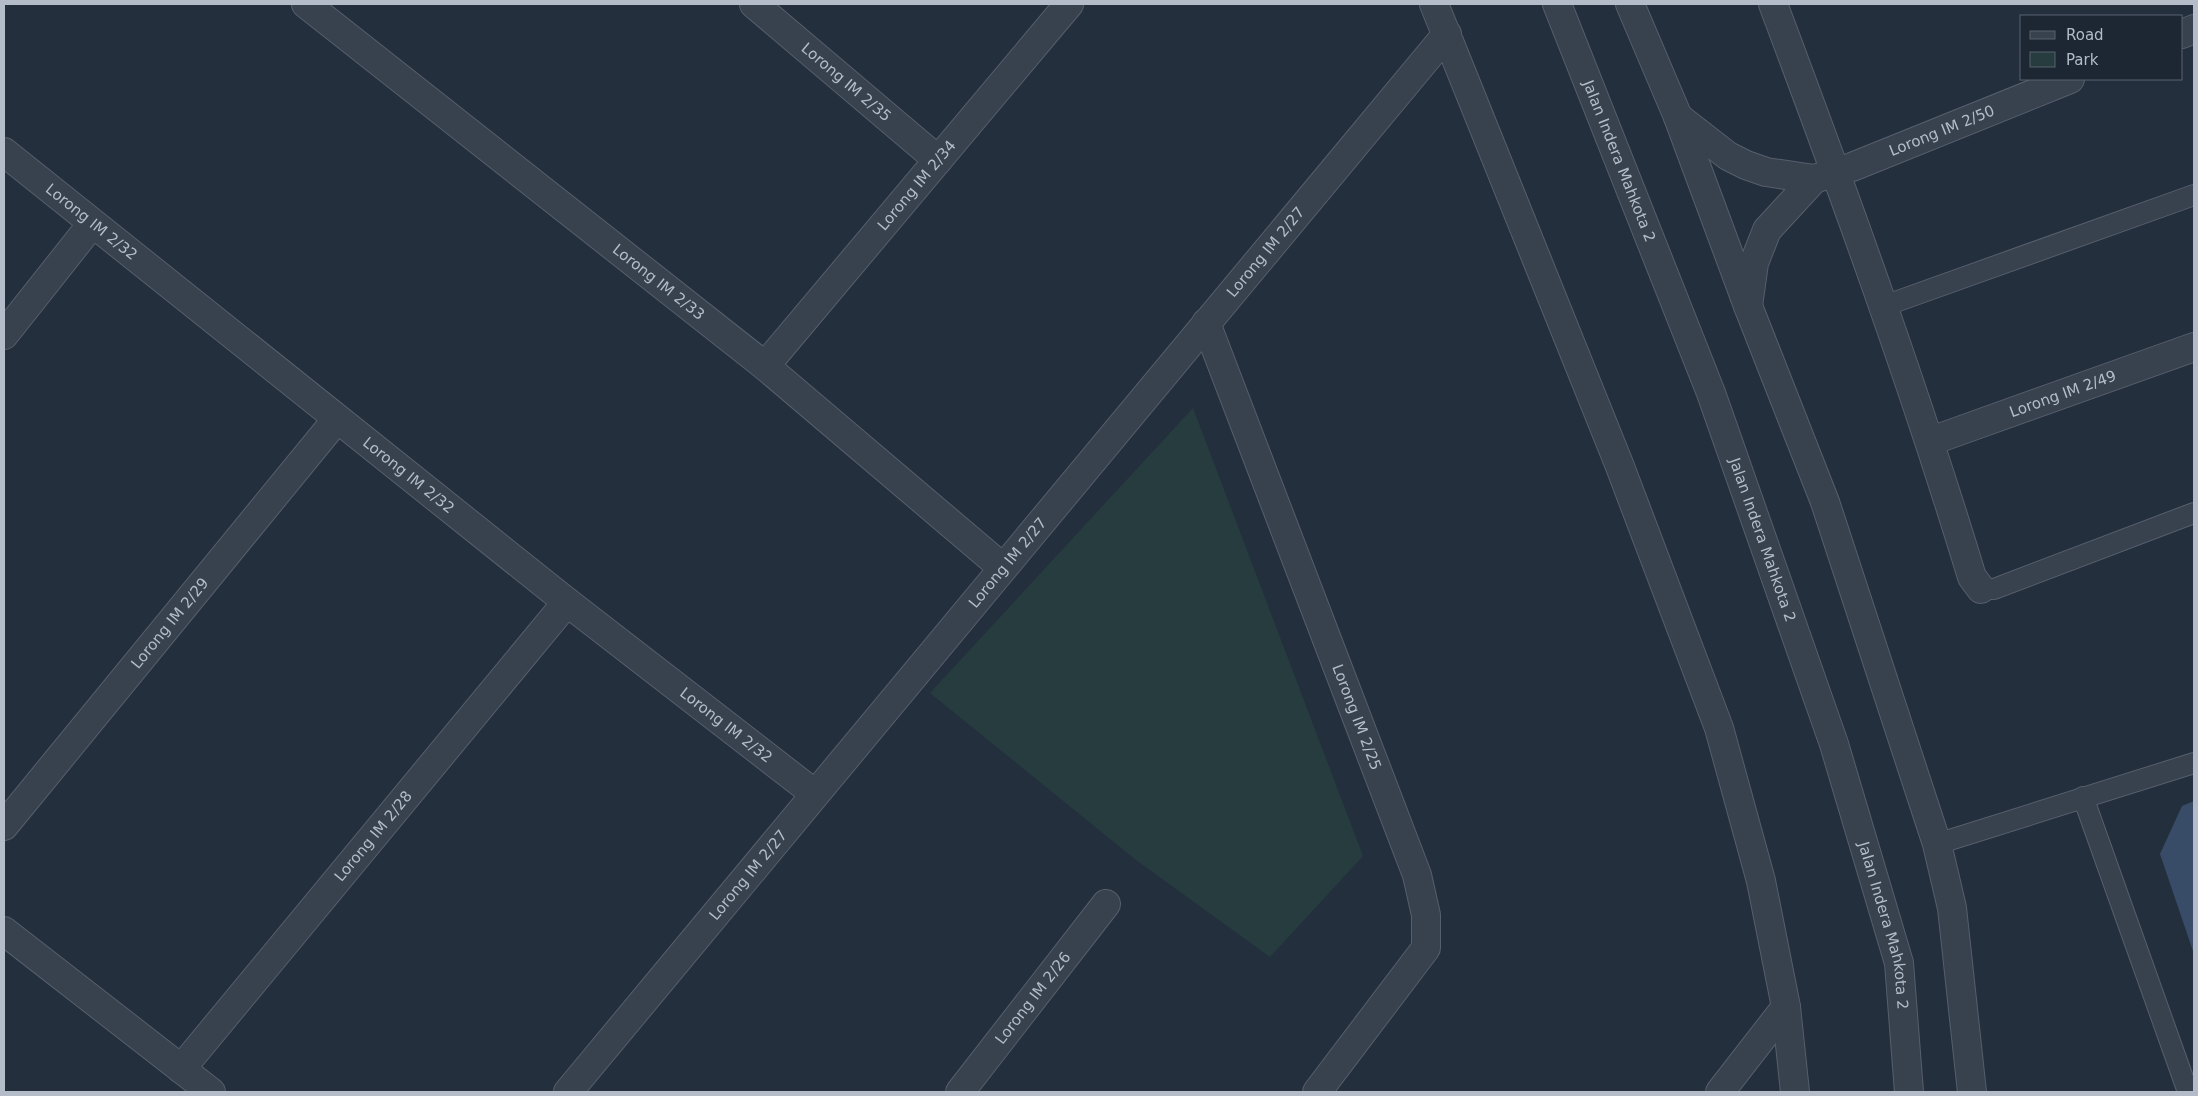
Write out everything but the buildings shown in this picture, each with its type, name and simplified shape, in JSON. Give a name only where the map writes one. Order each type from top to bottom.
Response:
[{"type":"street","name":"Lorong IM 2/33","points":[[306,4],[765,366],[1003,568]]},
{"type":"street","name":"Lorong IM 2/35","points":[[754,4],[938,160]]},
{"type":"street","name":"Lorong IM 2/34","points":[[765,366],[1069,4]]},
{"type":"street","points":[[1434,4],[1619,464],[1719,728],[1761,881],[1786,1007],[1796,1092]]},
{"type":"street","name":"Jalan Indera Mahkota 2","points":[[1557,4],[1711,392],[1834,744],[1899,963],[1909,1092]]},
{"type":"street","points":[[1630,4],[1678,118],[1748,306],[1826,502],[1937,844],[1952,908],[1972,1092]]},
{"type":"street","points":[[1779,5],[1824,176],[1884,306],[1931,441],[1972,577],[1981,589]]},
{"type":"street","name":"Lorong IM 2/27","points":[[568,1092],[1446,34]]},
{"type":"street","name":"Lorong IM 2/50","points":[[1824,176],[2067,80]]},
{"type":"street","points":[[1678,118],[1728,156],[1746,165],[1766,172],[1824,176]]},
{"type":"street","name":"Lorong IM 2/32","points":[[4,152],[568,602],[815,794]]},
{"type":"street","points":[[1748,306],[1754,263],[1767,230],[1824,176]]},
{"type":"street","points":[[4,335],[92,224]]},
{"type":"street","name":"Lorong IM 2/25","points":[[1206,323],[1417,875],[1426,915],[1426,948],[1317,1092]]},
{"type":"street","name":"Lorong IM 2/49","points":[[1931,441],[2194,347]]},
{"type":"street","name":"Lorong IM 2/29","points":[[4,826],[337,419]]},
{"type":"street","name":"Lorong IM 2/28","points":[[181,1069],[568,602]]},
{"type":"street","name":"Lorong IM 2/26","points":[[960,1092],[1106,904]]},
{"type":"street","points":[[4,932],[211,1092]]},
{"type":"street","points":[[1720,1092],[1786,1007]]},
{"type":"lane","points":[[1884,306],[2194,195]]},
{"type":"lane","points":[[1981,589],[1994,589],[2194,513]]},
{"type":"lane","points":[[1937,844],[2194,763]]},
{"type":"lane","points":[[2083,797],[2188,1092]]},
{"type":"green space","points":[[1193,408],[1363,856],[1270,957],[1136,860],[930,693]]},
{"type":"water","points":[[2194,801],[2194,954],[2160,854],[2182,806]]}]
